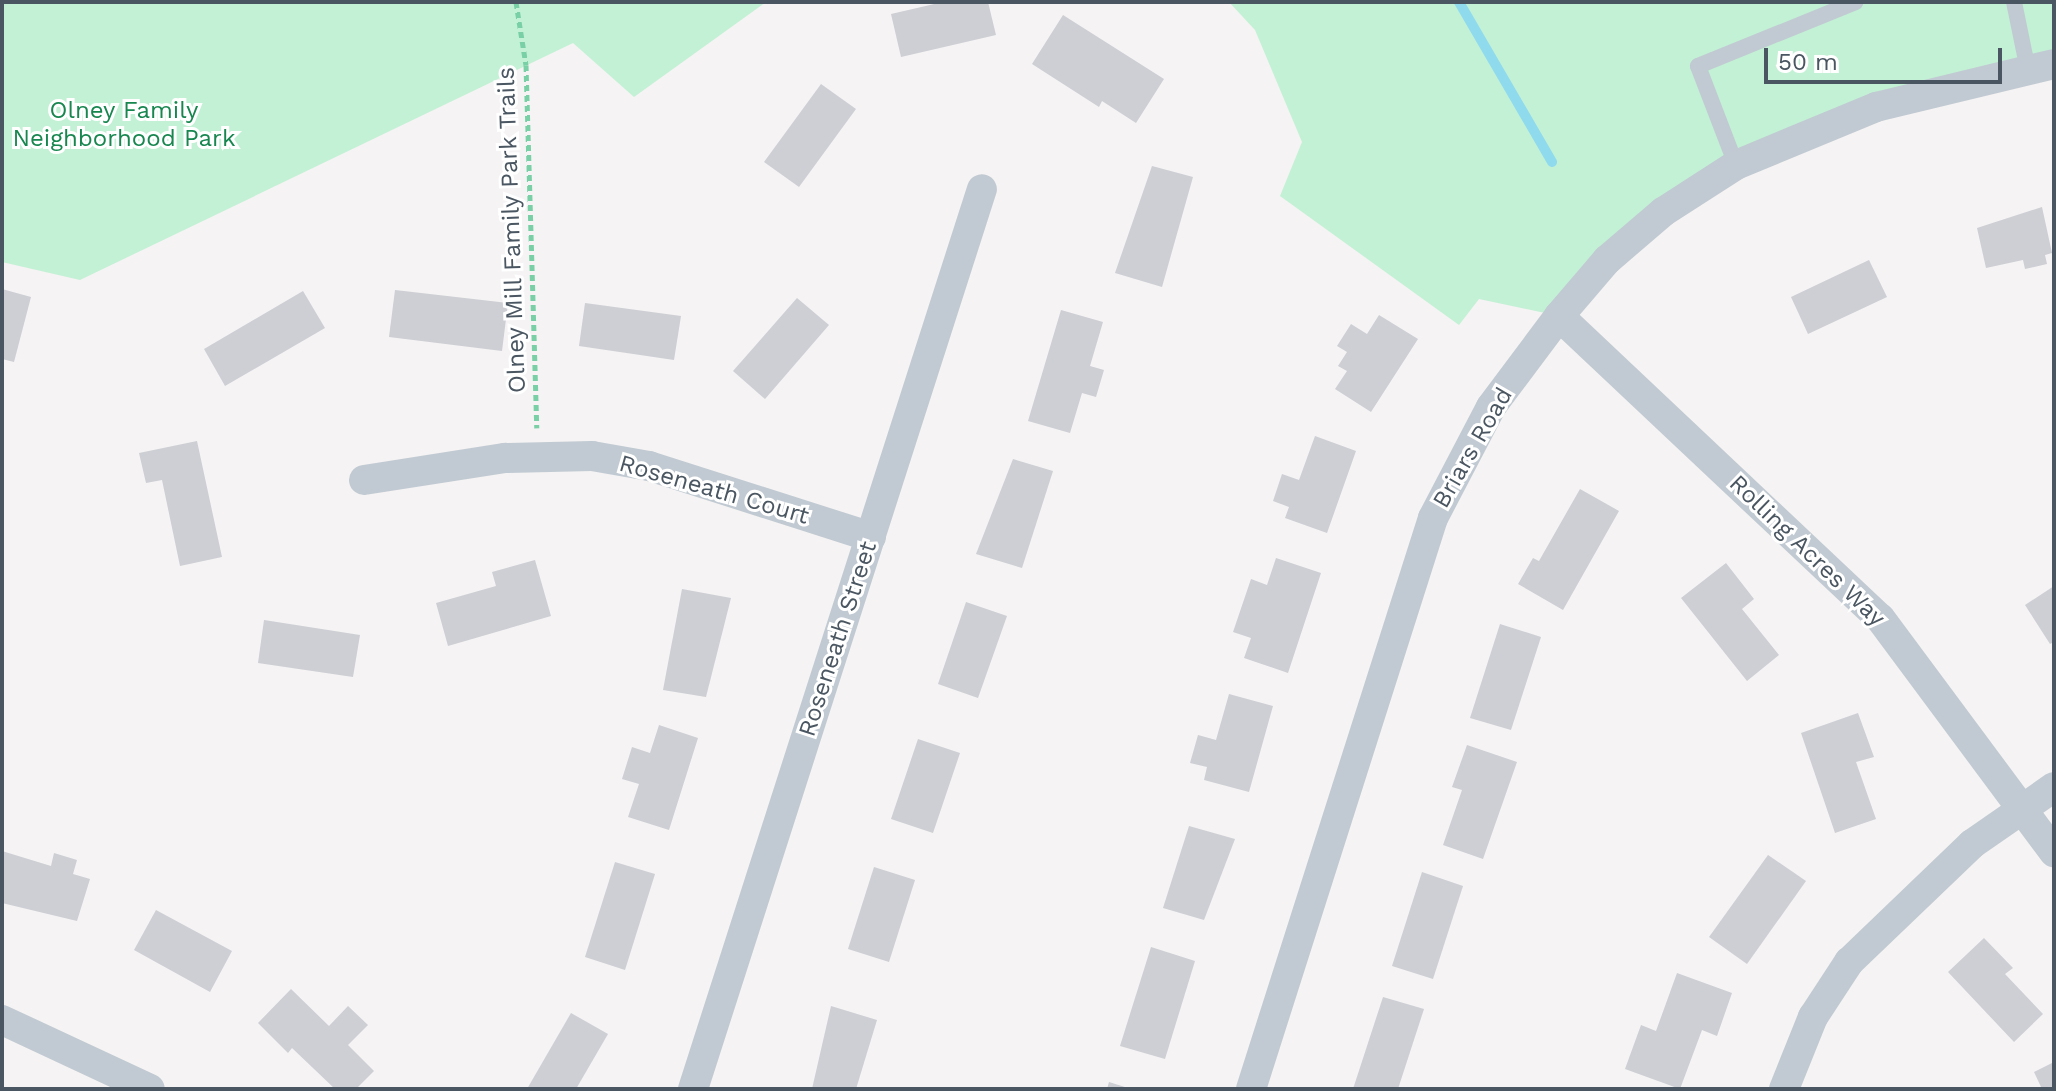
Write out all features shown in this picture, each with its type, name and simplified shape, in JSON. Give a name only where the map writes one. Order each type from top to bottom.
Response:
[{"type":"street","name":"Briars Road","points":[[1251,1089],[1433,518],[1491,407],[1559,316],[1618,251],[1708,180],[1736,165],[1876,107],[2041,67]]},
{"type":"street","name":"Roseneath Street","points":[[693,1089],[982,189]]},
{"type":"street","name":"Rolling Acres Way","points":[[1559,316],[1880,618],[2024,807],[2054,852]]},
{"type":"street","name":"Roseneath Court","points":[[364,480],[539,457],[592,456],[649,466],[871,537]]},
{"type":"street","points":[[1784,1089],[1813,1017],[1849,962],[1972,844],[2054,787]]},
{"type":"street","points":[[2,1020],[150,1089]]},
{"type":"lane","points":[[1736,165],[1698,66],[1856,2]]},
{"type":"lane","points":[[2014,2],[2041,67]]},
{"type":"path","name":"Olney Mill Family Park Trails","points":[[516,2],[526,65],[539,457]]},
{"type":"green space","name":"Olney Family Neighborhood Park","points":[[2,2],[766,2],[634,97],[573,43],[80,280],[2,262]]},
{"type":"green space","points":[[1229,2],[2054,2],[2054,64],[1736,165],[1559,316],[1479,299],[1459,325],[1280,196],[1302,142],[1255,30]]},
{"type":"building","points":[[943,2],[988,2],[996,35],[901,57],[891,14]]},
{"type":"building","points":[[1063,15],[1164,79],[1136,123],[1102,101],[1099,107],[1032,64]]},
{"type":"building","points":[[821,84],[856,109],[799,187],[764,162]]},
{"type":"building","points":[[1152,166],[1193,177],[1162,287],[1115,273]]},
{"type":"building","points":[[2042,207],[2052,253],[2045,255],[2047,264],[2025,269],[2023,260],[1986,268],[1977,228]]},
{"type":"building","points":[[1869,260],[1887,297],[1808,334],[1791,297]]},
{"type":"building","points":[[2,289],[31,297],[14,362],[2,359]]},
{"type":"building","points":[[395,290],[508,303],[502,351],[389,337]]},
{"type":"building","points":[[303,291],[325,328],[225,386],[204,349]]},
{"type":"building","points":[[797,298],[829,325],[765,399],[733,371]]},
{"type":"building","points":[[585,303],[681,316],[674,360],[579,346]]},
{"type":"building","points":[[1061,310],[1103,322],[1090,366],[1104,370],[1096,397],[1082,393],[1070,433],[1028,421]]},
{"type":"building","points":[[1379,315],[1418,339],[1371,412],[1335,389],[1347,371],[1338,366],[1347,352],[1337,346],[1351,324],[1367,334]]},
{"type":"building","points":[[1315,436],[1356,451],[1327,533],[1285,518],[1289,507],[1273,501],[1282,474],[1299,480]]},
{"type":"building","points":[[197,441],[222,557],[180,566],[162,480],[146,483],[139,453]]},
{"type":"building","points":[[1013,459],[1053,471],[1022,568],[976,554]]},
{"type":"building","points":[[1580,489],[1619,511],[1563,610],[1518,584],[1533,558],[1539,561]]},
{"type":"building","points":[[1276,558],[1321,573],[1288,673],[1244,658],[1251,638],[1233,632],[1251,579],[1267,585]]},
{"type":"building","points":[[535,560],[551,616],[448,646],[436,603],[496,586],[492,572]]},
{"type":"building","points":[[1726,563],[1754,599],[1742,609],[1779,655],[1747,681],[1681,598]]},
{"type":"building","points":[[2054,586],[2054,642],[2050,644],[2025,605]]},
{"type":"building","points":[[682,589],[731,598],[706,697],[663,690]]},
{"type":"building","points":[[966,602],[1007,616],[978,698],[938,684]]},
{"type":"building","points":[[264,620],[360,635],[353,677],[258,663]]},
{"type":"building","points":[[1500,624],[1541,637],[1511,730],[1470,718]]},
{"type":"building","points":[[1229,694],[1273,706],[1249,792],[1204,780],[1207,767],[1190,763],[1198,735],[1216,740]]},
{"type":"building","points":[[1858,713],[1874,757],[1856,762],[1876,819],[1835,833],[1801,733]]},
{"type":"building","points":[[659,725],[698,738],[669,830],[628,817],[639,784],[622,779],[632,747],[650,753]]},
{"type":"building","points":[[918,739],[960,753],[933,833],[891,819]]},
{"type":"building","points":[[1467,745],[1517,762],[1483,859],[1443,845],[1462,790],[1452,787]]},
{"type":"building","points":[[1189,826],[1235,839],[1204,920],[1163,908]]},
{"type":"building","points":[[2,851],[51,866],[54,853],[77,860],[73,874],[90,879],[77,921],[2,903]]},
{"type":"building","points":[[1768,855],[1806,881],[1747,964],[1709,937]]},
{"type":"building","points":[[615,862],[655,874],[625,970],[585,957]]},
{"type":"building","points":[[874,867],[915,880],[889,962],[848,949]]},
{"type":"building","points":[[1422,872],[1463,886],[1433,979],[1392,966]]},
{"type":"building","points":[[156,910],[232,951],[210,992],[134,950]]},
{"type":"building","points":[[1984,938],[2013,968],[2005,974],[2043,1014],[2014,1042],[1948,972]]},
{"type":"building","points":[[1151,947],[1195,961],[1165,1059],[1120,1046]]},
{"type":"building","points":[[1677,973],[1732,993],[1717,1036],[1702,1030],[1680,1089],[1625,1069],[1641,1025],[1656,1031]]},
{"type":"building","points":[[291,989],[329,1026],[348,1006],[368,1025],[348,1045],[374,1071],[356,1089],[335,1089],[292,1048],[288,1053],[258,1023]]},
{"type":"building","points":[[1383,997],[1424,1009],[1398,1089],[1353,1089]]},
{"type":"building","points":[[831,1006],[877,1020],[856,1089],[812,1089]]},
{"type":"building","points":[[571,1013],[608,1034],[576,1089],[527,1089]]},
{"type":"building","points":[[2054,1062],[2054,1089],[2042,1089],[2034,1072]]},
{"type":"building","points":[[1109,1082],[1128,1088],[1128,1089],[1107,1089]]},
{"type":"waterway","points":[[1459,2],[1552,162]]}]
